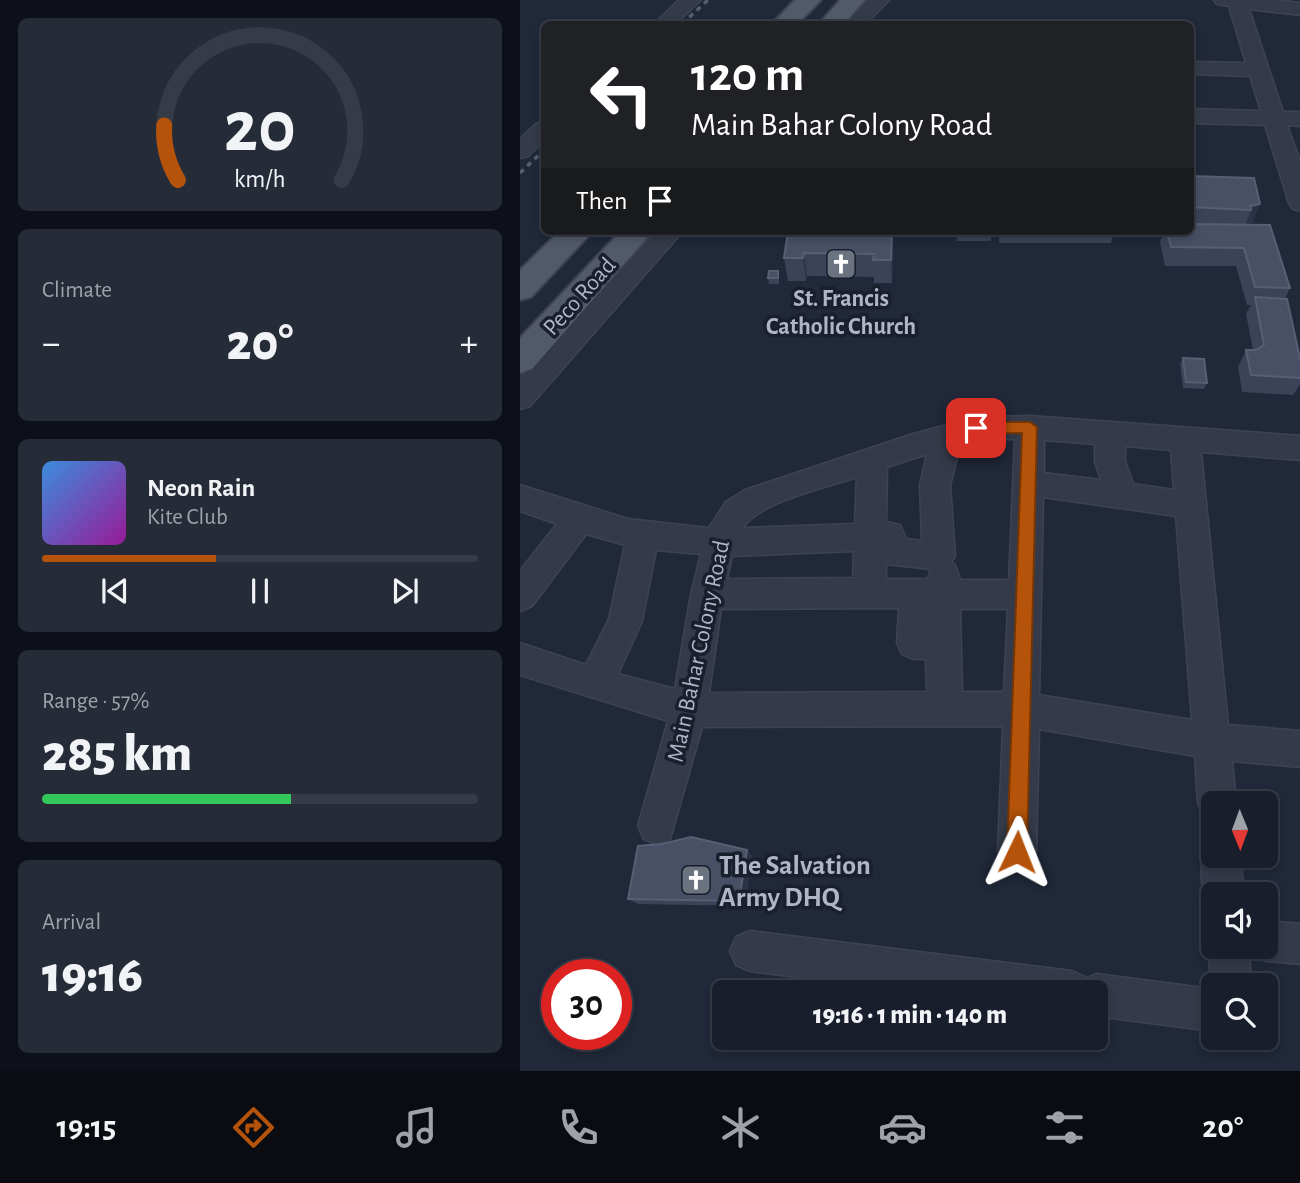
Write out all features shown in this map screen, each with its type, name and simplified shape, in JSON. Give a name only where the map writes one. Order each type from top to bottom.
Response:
[{"type":"main road","points":[[834,21],[854,0]]},
{"type":"main road","name":"Peco Road","points":[[520,289],[574,235]]},
{"type":"main road","points":[[520,329],[612,235]]},
{"type":"main road","name":"Peco Road","points":[[520,360],[634,235]]},
{"type":"street","points":[[667,21],[691,0]]},
{"type":"street","points":[[858,21],[879,0]]},
{"type":"street","points":[[1300,9],[1231,1],[1260,70],[1300,203]]},
{"type":"street","points":[[1194,68],[1260,70]]},
{"type":"street","points":[[1194,116],[1300,119]]},
{"type":"street","points":[[520,151],[541,132]]},
{"type":"street","points":[[520,398],[667,235]]},
{"type":"street","points":[[1017,852],[1030,427]]},
{"type":"street","name":"Main Bahar Colony Road","points":[[657,827],[689,710],[707,594],[722,533],[737,510],[756,499],[976,428],[1030,427],[1300,448]]},
{"type":"street","points":[[1110,434],[1110,461],[1122,496]]},
{"type":"street","points":[[939,439],[942,458],[935,485],[939,556],[944,573],[930,594],[944,643],[946,710]]},
{"type":"street","points":[[1184,439],[1216,791]]},
{"type":"street","points":[[869,593],[872,460]]},
{"type":"street","points":[[1045,485],[1191,505]]},
{"type":"street","points":[[520,499],[641,535],[720,542],[818,541],[889,535],[892,552],[939,556]]},
{"type":"street","points":[[520,596],[580,517]]},
{"type":"street","points":[[595,684],[625,621],[640,555],[641,535]]},
{"type":"street","points":[[707,594],[1025,595]]},
{"type":"street","points":[[520,659],[595,684],[689,710],[1021,709],[1212,741],[1300,749]]},
{"type":"street","points":[[1278,942],[1300,944]]},
{"type":"street","points":[[750,951],[978,980]]},
{"type":"street","points":[[1108,997],[1201,1008]]},
{"type":"building","points":[[1194,176],[1254,178],[1260,204],[1250,206],[1251,210],[1194,207]]},
{"type":"building","points":[[1194,224],[1270,225],[1290,288],[1255,287],[1244,248],[1171,247],[1168,235],[1194,235]]},
{"type":"building","points":[[787,235],[892,235],[891,260],[873,260],[874,254],[804,253],[803,258],[784,258]]},
{"type":"building","points":[[769,271],[778,271],[778,278],[768,278]]},
{"type":"building","points":[[1255,297],[1287,299],[1301,363],[1301,378],[1251,375],[1246,350],[1256,350],[1264,345]]},
{"type":"building","points":[[1183,358],[1204,359],[1207,383],[1186,382]]},
{"type":"building","name":"The Salvation Army DHQ","points":[[691,837],[747,850],[739,901],[628,899],[638,846]]},
{"type":"railway","points":[[685,21],[708,0]]},
{"type":"railway","points":[[520,173],[541,153]]},
{"type":"place","name":"St. Francis Catholic Church","points":[[841,264]]},
{"type":"place","name":"The Salvation Army DHQ","points":[[696,880]]},
{"type":"route","points":[[976,428],[1030,427],[1017,852]]}]
